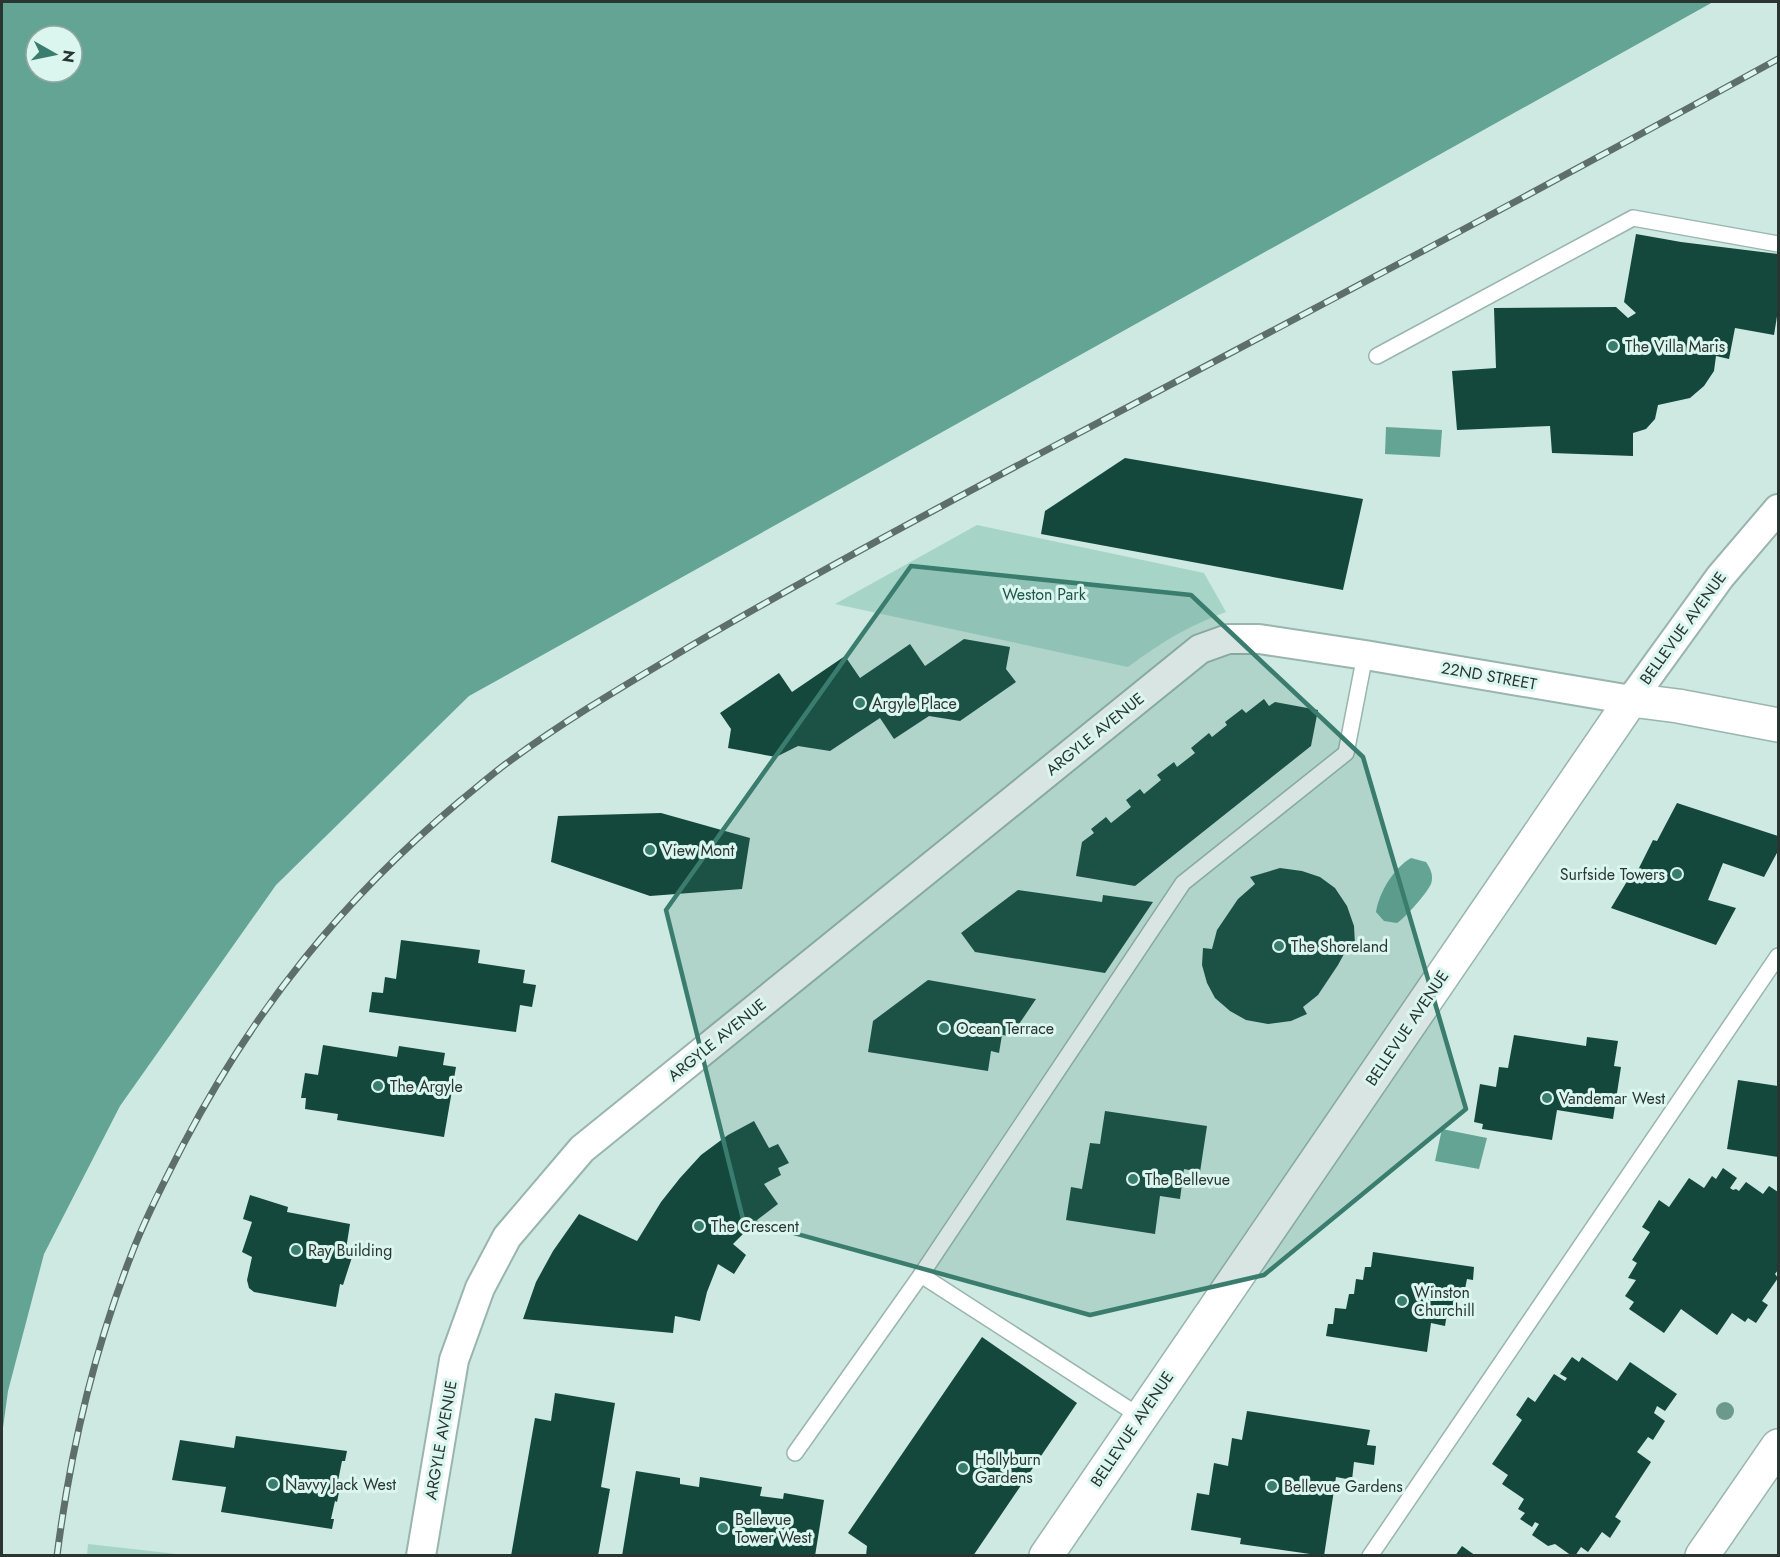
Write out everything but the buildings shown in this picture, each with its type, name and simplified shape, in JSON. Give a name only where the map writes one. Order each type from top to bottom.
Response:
[{"type":"street","name":"BELLEVUE AVENUE","points":[[1046,1556],[1631,700],[1720,577],[1779,509]]},
{"type":"street","name":"22ND STREET","points":[[1200,649],[1228,639],[1259,639],[1678,706],[1779,725]]},
{"type":"street","name":"ARGYLE AVENUE","points":[[421,1556],[454,1360],[480,1288],[507,1237],[582,1149],[1200,649]]},
{"type":"street","points":[[1702,1556],[1779,1446]]},
{"type":"lane","points":[[1377,356],[1633,218],[1779,244]]},
{"type":"lane","points":[[795,1453],[921,1275],[1183,883],[1346,753],[1365,655]]},
{"type":"lane","points":[[1370,1556],[1779,956]]},
{"type":"lane","points":[[921,1275],[1141,1417]]},
{"type":"highlighted area","points":[[911,566],[1191,595],[1363,757],[1466,1109],[1264,1275],[1090,1315],[743,1219],[666,910]]},
{"type":"green space","name":"Weston Park","points":[[977,525],[1204,573],[1226,612],[1175,636],[1128,667],[835,604]]},
{"type":"green space","points":[[88,1544],[186,1555],[87,1555]]},
{"type":"shaded area","points":[[2,2],[1713,2],[469,696],[276,885],[120,1106],[44,1254],[8,1391],[2,1435]]},
{"type":"shaded area","points":[[1386,427],[1442,430],[1440,457],[1385,454]]},
{"type":"shaded area","points":[[1411,858],[1426,862],[1432,875],[1431,884],[1421,899],[1401,920],[1397,923],[1384,921],[1376,912],[1380,897],[1393,874]]},
{"type":"shaded area","points":[[1442,1129],[1487,1138],[1479,1169],[1435,1161]]},
{"type":"railway","points":[[57,1556],[76,1440],[95,1364],[118,1290],[137,1239],[156,1198],[210,1095],[271,1002],[340,917],[417,838],[529,747],[689,647],[872,544],[1778,59]]},
{"type":"place","name":"The Villa Maris","points":[[1613,346]]},
{"type":"place","name":"Argyle Place","points":[[860,703]]},
{"type":"place","name":"View Mont","points":[[650,850]]},
{"type":"place","name":"Surfside Towers","points":[[1677,874]]},
{"type":"place","name":"The Shoreland","points":[[1279,946]]},
{"type":"place","name":"Ocean Terrace","points":[[944,1028]]},
{"type":"place","name":"The Argyle","points":[[378,1086]]},
{"type":"place","name":"Vandemar West","points":[[1547,1098]]},
{"type":"place","name":"The Bellevue","points":[[1133,1179]]},
{"type":"place","name":"The Crescent","points":[[699,1226]]},
{"type":"place","name":"Ray Building","points":[[296,1250]]},
{"type":"place","name":"Winston Churchill","points":[[1402,1301]]},
{"type":"place","name":"Hollyburn Gardens","points":[[963,1468]]},
{"type":"place","name":"Navvy Jack West","points":[[273,1484]]},
{"type":"place","name":"Bellevue Gardens","points":[[1272,1486]]},
{"type":"place","name":"Bellevue Tower West","points":[[723,1528]]}]
